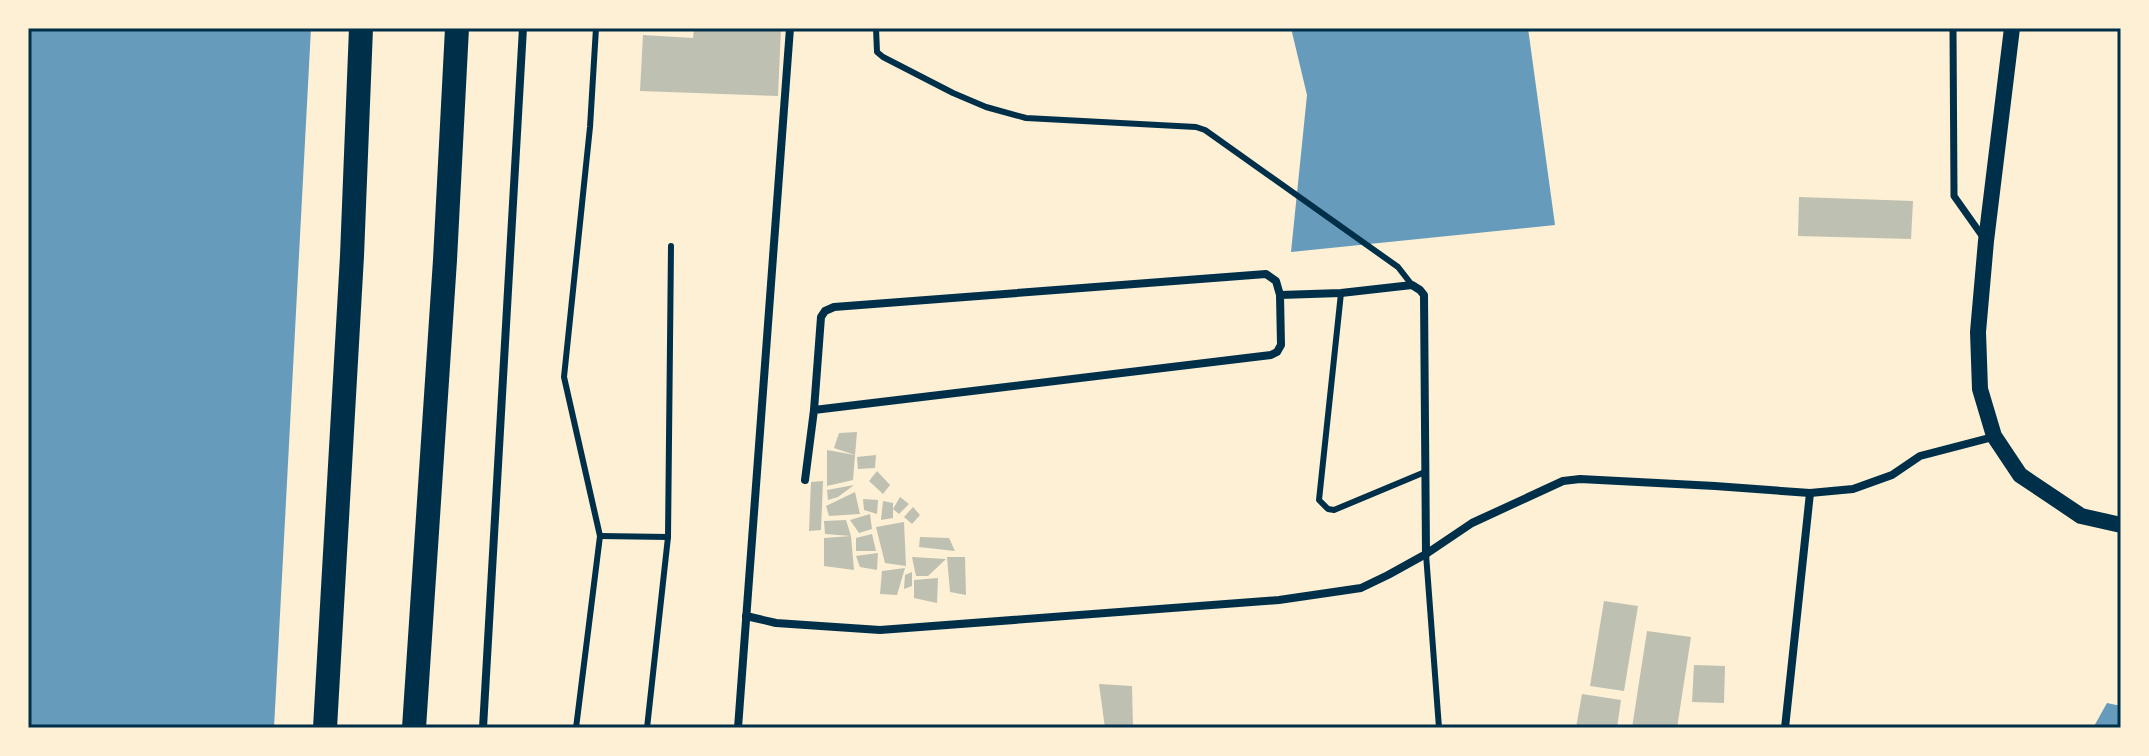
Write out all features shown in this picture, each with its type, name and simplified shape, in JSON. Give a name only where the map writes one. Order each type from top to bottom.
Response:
[{"type":"highway","points":[[325,728],[352,256],[361,28]]},
{"type":"highway","points":[[414,728],[457,28]]},
{"type":"main road","points":[[2012,28],[1986,241],[1978,332],[1980,389],[1994,436],[2020,475],[2081,516],[2121,525]]},
{"type":"street","points":[[483,728],[523,28]]},
{"type":"street","points":[[738,728],[790,28]]},
{"type":"street","points":[[1953,28],[1954,196],[1986,241]]},
{"type":"street","points":[[805,480],[821,317],[834,307],[1266,274],[1276,281],[1280,295],[1281,345],[1271,355],[814,410]]},
{"type":"street","points":[[1280,295],[1341,293],[1412,285],[1424,295],[1426,554]]},
{"type":"street","points":[[746,616],[776,623],[880,630],[1279,600],[1361,588],[1426,554],[1472,523],[1563,481],[1625,481],[1810,493],[1853,489],[1892,475],[1920,456],[1994,436]]},
{"type":"street","points":[[1785,728],[1810,493]]},
{"type":"lane","points":[[576,728],[600,536],[564,377],[590,127],[596,28]]},
{"type":"lane","points":[[876,28],[877,52],[883,57],[986,107],[1026,118],[1205,130],[1398,267],[1412,285]]},
{"type":"lane","points":[[647,728],[668,537],[671,246]]},
{"type":"lane","points":[[1341,293],[1319,500],[1328,509],[1334,510],[1425,472]]},
{"type":"lane","points":[[600,536],[668,537]]},
{"type":"lane","points":[[1426,554],[1439,728]]},
{"type":"water","points":[[28,28],[311,28],[274,728],[28,728]]},
{"type":"water","points":[[1291,28],[1528,28],[1555,225],[1291,252],[1307,95]]},
{"type":"water","points":[[2107,703],[2121,706],[2121,728],[2093,728]]},
{"type":"building","points":[[694,28],[781,28],[778,96],[640,91],[643,35],[693,38]]},
{"type":"building","points":[[1799,197],[1913,201],[1911,239],[1798,236]]},
{"type":"building","points":[[857,432],[855,455],[834,448],[839,433]]},
{"type":"building","points":[[827,450],[855,455],[853,480],[827,486]]},
{"type":"building","points":[[876,455],[875,468],[858,469],[857,457]]},
{"type":"building","points":[[877,471],[890,485],[883,494],[869,481]]},
{"type":"building","points":[[823,481],[821,530],[809,531],[811,482]]},
{"type":"building","points":[[854,485],[838,497],[828,500],[827,490]]},
{"type":"building","points":[[855,492],[860,514],[829,516],[826,506]]},
{"type":"building","points":[[900,497],[909,504],[899,514],[893,509]]},
{"type":"building","points":[[863,499],[878,500],[877,514],[864,510]]},
{"type":"building","points":[[883,501],[893,503],[893,518],[881,520]]},
{"type":"building","points":[[913,507],[920,515],[912,524],[904,517]]},
{"type":"building","points":[[870,514],[872,529],[859,533],[850,520]]},
{"type":"building","points":[[846,520],[851,536],[825,534],[824,521]]},
{"type":"building","points":[[904,522],[906,566],[885,563],[876,527]]},
{"type":"building","points":[[872,534],[876,551],[856,551],[856,538]]},
{"type":"building","points":[[851,536],[854,570],[824,566],[824,538]]},
{"type":"building","points":[[920,537],[949,538],[955,551],[919,547]]},
{"type":"building","points":[[878,553],[877,570],[860,567],[856,556]]},
{"type":"building","points":[[912,557],[946,559],[928,576],[916,576]]},
{"type":"building","points":[[947,557],[965,557],[966,595],[950,592]]},
{"type":"building","points":[[905,568],[897,595],[880,594],[882,571]]},
{"type":"building","points":[[912,572],[912,586],[904,589],[905,575]]},
{"type":"building","points":[[938,578],[937,603],[914,598],[914,580]]},
{"type":"building","points":[[1604,601],[1638,606],[1624,691],[1590,686]]},
{"type":"building","points":[[1647,631],[1691,637],[1677,728],[1632,728]]},
{"type":"building","points":[[1694,665],[1725,666],[1724,703],[1692,702]]},
{"type":"building","points":[[1099,684],[1132,686],[1133,728],[1105,728]]},
{"type":"building","points":[[1582,694],[1621,700],[1617,728],[1576,728]]}]
